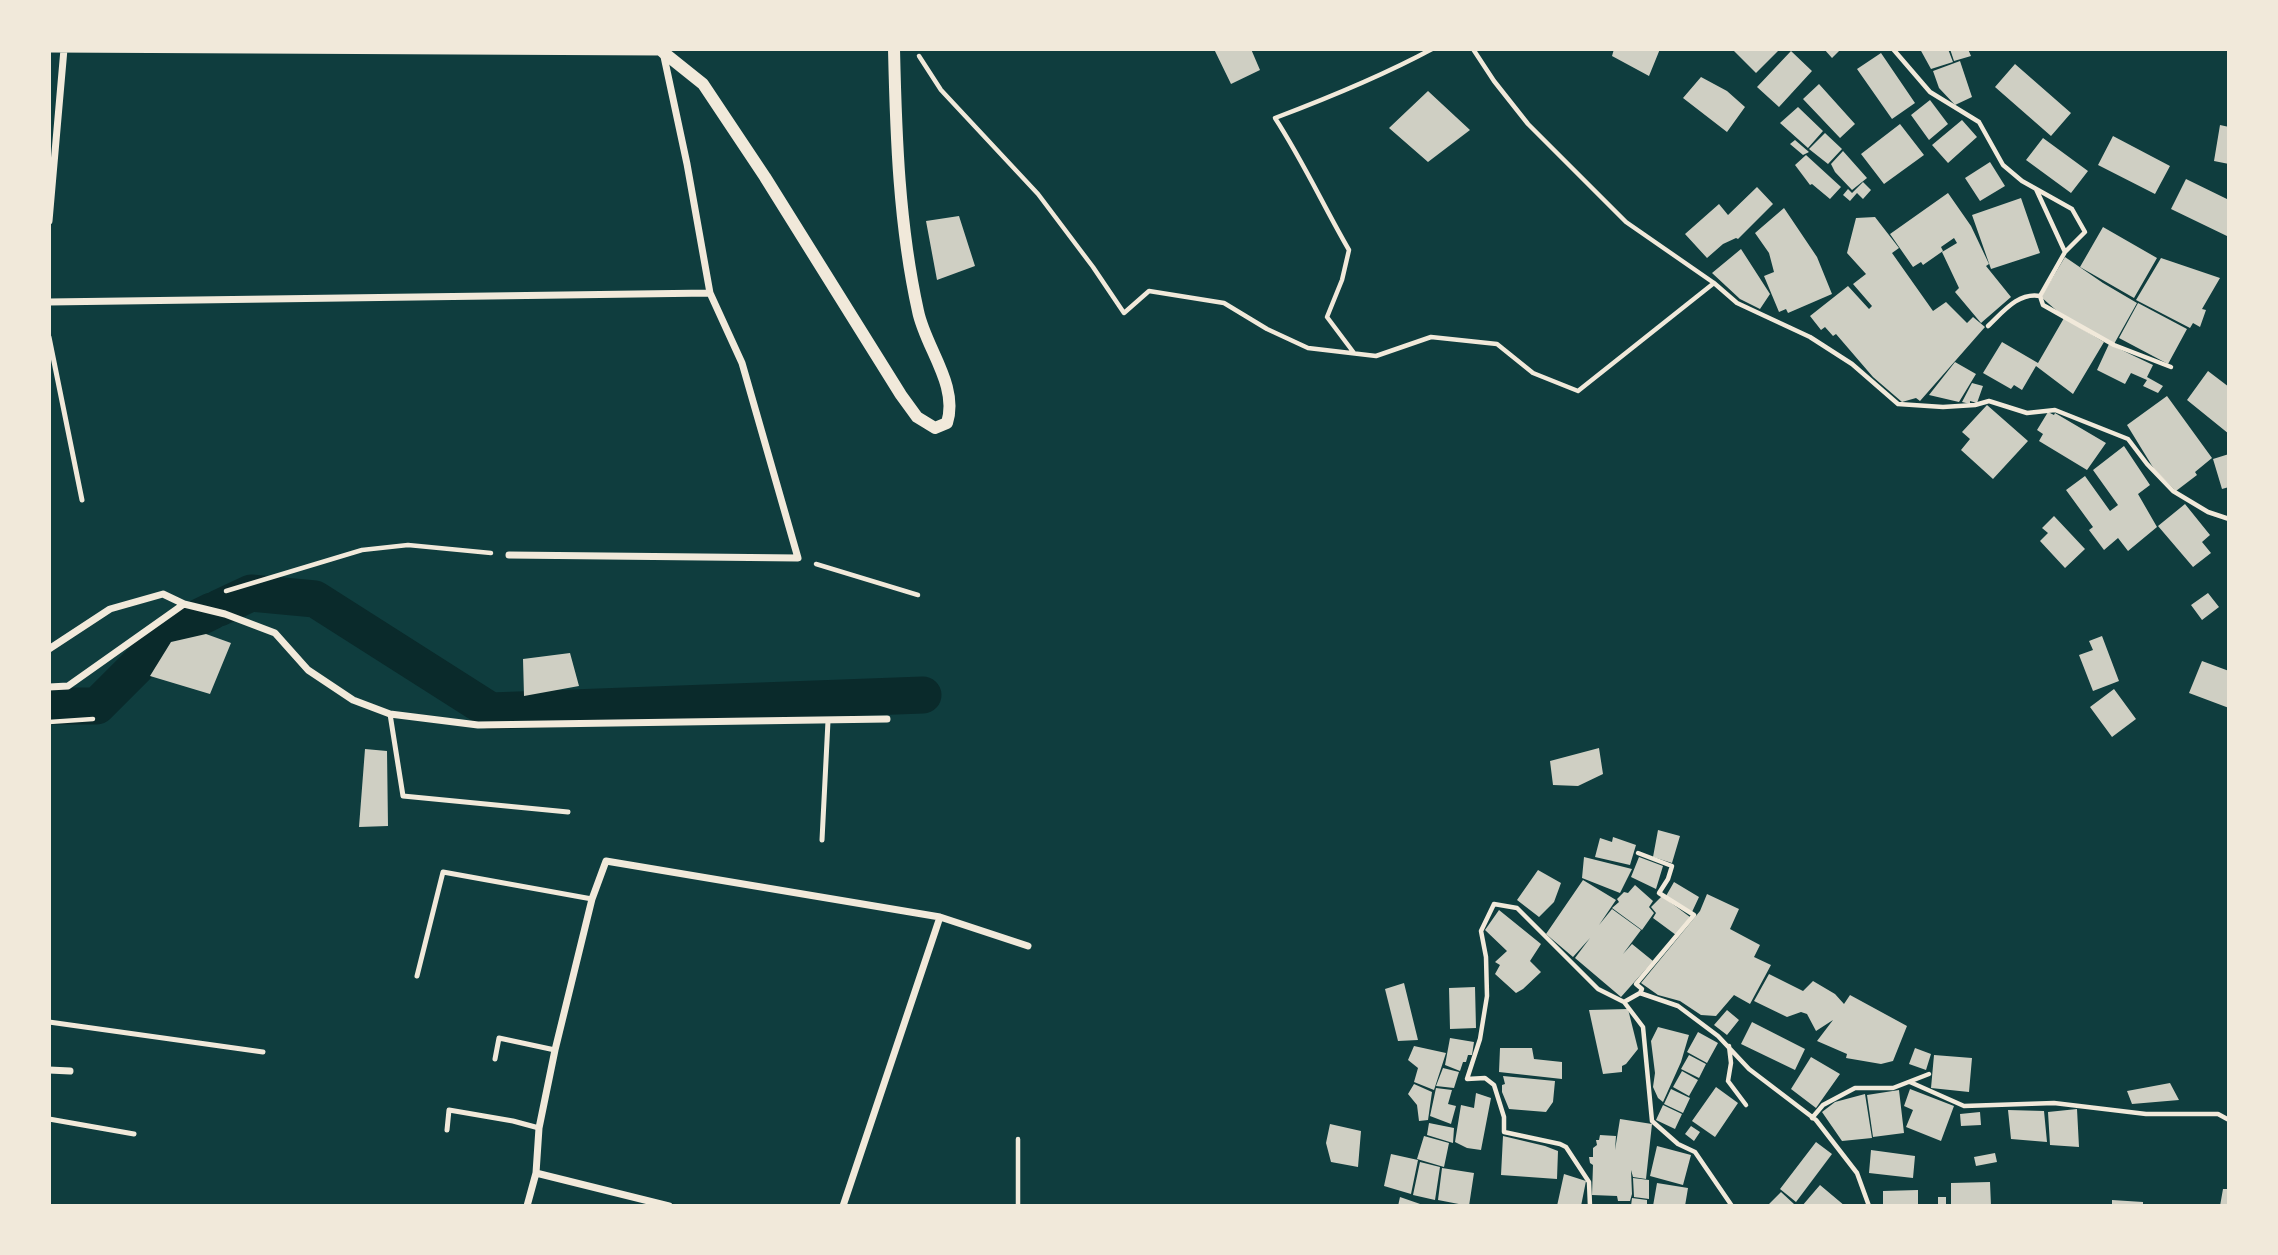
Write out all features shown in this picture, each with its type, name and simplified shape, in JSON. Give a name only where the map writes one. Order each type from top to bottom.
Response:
[{"type":"street","points":[[49,49],[663,50],[703,83],[901,395],[917,417],[935,428],[947,423],[952,409],[947,387],[918,314],[903,225],[896,144],[894,49]]},
{"type":"street","points":[[49,221],[64,49]]},
{"type":"street","points":[[509,555],[798,558],[742,363],[710,293],[663,50]]},
{"type":"street","points":[[49,302],[710,293]]},
{"type":"street","points":[[49,649],[110,609],[163,594],[184,604],[225,614],[275,634],[308,670],[353,700],[390,714],[478,725],[887,719]]},
{"type":"street","points":[[49,687],[68,686],[184,604]]},
{"type":"street","points":[[527,1206],[536,1173],[539,1128],[555,1050],[592,900],[607,860],[940,917],[1028,946]]},
{"type":"street","points":[[843,1206],[940,917]]},
{"type":"street","points":[[49,1070],[70,1071]]},
{"type":"street","points":[[536,1173],[669,1206]]},
{"type":"lane","points":[[49,337],[82,500]]},
{"type":"lane","points":[[390,714],[403,796],[568,812]]},
{"type":"lane","points":[[822,840],[828,721]]},
{"type":"lane","points":[[417,976],[443,872],[592,900]]},
{"type":"lane","points":[[49,1022],[263,1052]]},
{"type":"lane","points":[[495,1059],[499,1038],[555,1050]]},
{"type":"lane","points":[[447,1130],[449,1110],[539,1128]]},
{"type":"lane","points":[[49,1119],[134,1134]]},
{"type":"path","points":[[914,49],[941,90],[1038,194],[1124,313],[1149,291],[1224,303],[1266,329],[1308,348],[1376,356],[1431,337],[1497,344],[1533,373],[1578,391],[1714,283]]},
{"type":"path","points":[[1354,353],[1327,317],[1342,280],[1349,250],[1325,209],[1298,153],[1275,118],[1405,64],[1432,49]]},
{"type":"path","points":[[1474,49],[1494,81],[1528,124],[1626,222],[1714,283],[1737,303],[1810,337],[1852,364],[1898,404],[1943,407],[1975,405],[1989,401],[2027,413],[2054,410],[2128,439],[2173,491],[2208,512],[2228,519]]},
{"type":"path","points":[[1894,49],[1930,92],[1979,122],[2003,165],[2022,181],[2072,209],[2085,232],[2065,252],[2040,296],[2043,305],[2114,345],[2171,367]]},
{"type":"path","points":[[2036,188],[2065,252]]},
{"type":"path","points":[[1988,326],[2020,298],[2040,296]]},
{"type":"path","points":[[184,604],[362,550],[408,545],[509,555]]},
{"type":"path","points":[[798,558],[918,595]]},
{"type":"path","points":[[49,722],[93,719]]},
{"type":"path","points":[[1638,853],[1672,866],[1659,893],[1694,915],[1636,984],[1642,989],[1640,993]]},
{"type":"path","points":[[1590,1206],[1590,1182],[1566,1147],[1504,1132],[1504,1117],[1494,1085],[1485,1078],[1467,1079],[1480,1039],[1487,996],[1486,957],[1481,930],[1494,905],[1517,908],[1598,989],[1624,1002],[1643,1027],[1652,1121],[1678,1144],[1695,1152],[1732,1206]]},
{"type":"path","points":[[1624,1002],[1640,993],[1678,1006],[1729,1046],[1749,1069],[1812,1118],[1857,1173],[1869,1206]]},
{"type":"path","points":[[1729,1046],[1731,1063],[1728,1081],[1746,1105]]},
{"type":"path","points":[[1812,1118],[1823,1105],[1855,1088],[1893,1088],[1929,1074]]},
{"type":"path","points":[[1910,1082],[1964,1106],[2054,1102],[2146,1114],[2218,1114],[2229,1120]]},
{"type":"path","points":[[1018,1139],[1018,1206]]},
{"type":"building","points":[[1214,49],[1251,49],[1260,70],[1231,84]]},
{"type":"building","points":[[1614,49],[1660,49],[1649,76],[1612,56]]},
{"type":"building","points":[[1732,49],[1780,49],[1756,73]]},
{"type":"building","points":[[1824,49],[1841,49],[1832,58]]},
{"type":"building","points":[[1920,49],[1948,49],[1953,62],[1931,69]]},
{"type":"building","points":[[1950,49],[1968,49],[1971,56],[1954,61]]},
{"type":"building","points":[[1791,51],[1812,71],[1779,107],[1757,87]]},
{"type":"building","points":[[1881,53],[1915,103],[1892,119],[1857,69]]},
{"type":"building","points":[[1960,61],[1972,97],[1955,105],[1939,88],[1933,71]]},
{"type":"building","points":[[2015,64],[2071,113],[2051,136],[1995,87]]},
{"type":"building","points":[[1701,77],[1727,91],[1745,107],[1727,132],[1683,98]]},
{"type":"building","points":[[1819,84],[1855,124],[1840,138],[1803,99]]},
{"type":"building","points":[[1428,91],[1470,130],[1428,162],[1389,128]]},
{"type":"building","points":[[1930,100],[1948,124],[1929,140],[1911,115]]},
{"type":"building","points":[[1798,107],[1823,131],[1808,148],[1780,123]]},
{"type":"building","points":[[1962,120],[1977,137],[1948,163],[1932,145]]},
{"type":"building","points":[[1900,124],[1924,155],[1884,184],[1861,154]]},
{"type":"building","points":[[2220,125],[2229,127],[2229,164],[2214,161]]},
{"type":"building","points":[[1825,133],[1842,149],[1828,164],[1809,149]]},
{"type":"building","points":[[2113,136],[2170,166],[2155,194],[2098,165]]},
{"type":"building","points":[[2043,138],[2088,171],[2071,193],[2026,160]]},
{"type":"building","points":[[1795,140],[1809,152],[1803,155],[1790,144]]},
{"type":"building","points":[[1843,151],[1867,178],[1852,190],[1831,164]]},
{"type":"building","points":[[1806,155],[1841,187],[1830,199],[1810,185],[1795,165]]},
{"type":"building","points":[[1990,162],[2005,186],[1980,201],[1965,178]]},
{"type":"building","points":[[2186,179],[2229,200],[2229,237],[2171,209]]},
{"type":"building","points":[[1863,182],[1871,190],[1863,199],[1857,193],[1850,201],[1843,195],[1848,189],[1852,193]]},
{"type":"building","points":[[1757,187],[1773,204],[1738,239],[1723,244],[1707,258],[1685,234],[1719,204],[1728,215]]},
{"type":"building","points":[[1948,193],[1971,226],[1989,264],[1986,266],[2011,297],[1981,323],[1955,292],[1959,288],[1942,252],[1957,243],[1954,238],[1941,247],[1943,251],[1923,265],[1921,262],[1913,267],[1890,234]]},
{"type":"building","points":[[2021,198],[2040,253],[1991,269],[1972,215]]},
{"type":"building","points":[[1784,208],[1817,257],[1832,294],[1788,313],[1786,309],[1779,312],[1764,276],[1774,272],[1769,253],[1755,233]]},
{"type":"building","points":[[959,216],[975,266],[937,280],[926,221]]},
{"type":"building","points":[[1875,217],[1899,248],[1892,253],[1933,311],[1946,302],[1967,323],[1973,317],[1985,327],[1920,401],[1916,398],[1902,402],[1873,377],[1836,334],[1833,336],[1825,327],[1821,330],[1810,316],[1848,286],[1869,309],[1872,306],[1853,284],[1866,274],[1847,253],[1856,218]]},
{"type":"building","points":[[2103,227],[2157,258],[2134,298],[2080,267]]},
{"type":"building","points":[[1741,249],[1770,294],[1760,309],[1740,299],[1712,273]]},
{"type":"building","points":[[2065,257],[2137,303],[2114,344],[2064,317],[2041,297]]},
{"type":"building","points":[[2161,258],[2220,278],[2202,309],[2206,310],[2200,327],[2193,323],[2190,328],[2136,300]]},
{"type":"building","points":[[2138,303],[2187,329],[2168,364],[2119,338]]},
{"type":"building","points":[[2064,318],[2104,342],[2073,394],[2036,366],[2022,390],[2014,385],[2011,389],[1983,373],[2002,342],[2038,363]]},
{"type":"building","points":[[2109,344],[2153,365],[2147,377],[2163,386],[2158,393],[2143,386],[2147,380],[2131,373],[2125,384],[2097,370]]},
{"type":"building","points":[[1955,362],[1976,374],[1959,402],[1929,395]]},
{"type":"building","points":[[2208,371],[2229,387],[2229,434],[2187,400]]},
{"type":"building","points":[[1972,383],[1983,386],[1977,403],[1962,402]]},
{"type":"building","points":[[2167,396],[2212,458],[2195,472],[2197,475],[2176,491],[2154,469],[2127,425]]},
{"type":"building","points":[[1987,405],[2028,441],[1993,479],[1961,450],[1970,439],[1962,432]]},
{"type":"building","points":[[2048,412],[2054,415],[2055,413],[2106,443],[2087,470],[2039,441],[2043,434],[2037,430]]},
{"type":"building","points":[[2124,446],[2150,485],[2138,494],[2157,527],[2128,551],[2118,538],[2104,550],[2089,530],[2093,527],[2066,490],[2085,476],[2110,511],[2118,505],[2093,470]]},
{"type":"building","points":[[2229,454],[2229,487],[2222,489],[2213,459]]},
{"type":"building","points":[[2185,504],[2210,535],[2202,542],[2211,553],[2193,567],[2158,526]]},
{"type":"building","points":[[2054,516],[2085,549],[2065,568],[2040,541],[2048,533],[2042,528]]},
{"type":"building","points":[[2208,593],[2219,607],[2202,620],[2191,605]]},
{"type":"building","points":[[206,634],[231,643],[210,694],[150,676],[171,642]]},
{"type":"building","points":[[2102,636],[2119,681],[2093,691],[2079,655],[2093,650],[2089,641]]},
{"type":"building","points":[[570,653],[579,686],[524,696],[523,659]]},
{"type":"building","points":[[2202,661],[2229,671],[2229,708],[2189,693]]},
{"type":"building","points":[[2114,689],[2136,719],[2112,737],[2090,707]]},
{"type":"building","points":[[1599,748],[1603,774],[1578,786],[1553,785],[1550,761]]},
{"type":"building","points":[[365,749],[387,751],[388,826],[359,827]]},
{"type":"building","points":[[1658,830],[1680,836],[1672,863],[1653,857]]},
{"type":"building","points":[[1613,837],[1636,845],[1630,865],[1595,857],[1600,838],[1612,842]]},
{"type":"building","points":[[1584,857],[1632,869],[1620,893],[1582,878]]},
{"type":"building","points":[[1639,857],[1663,866],[1656,889],[1631,877]]},
{"type":"building","points":[[1538,870],[1561,883],[1554,902],[1539,917],[1517,900]]},
{"type":"building","points":[[1583,880],[1616,900],[1599,925],[1612,909],[1641,930],[1623,954],[1632,944],[1653,961],[1621,997],[1575,958],[1590,938],[1573,957],[1546,934]]},
{"type":"building","points":[[1674,882],[1699,897],[1692,912],[1666,896]]},
{"type":"building","points":[[1635,885],[1653,901],[1649,907],[1654,913],[1642,930],[1612,908],[1624,892],[1628,893]]},
{"type":"building","points":[[1707,894],[1739,909],[1730,929],[1760,945],[1754,957],[1771,965],[1750,1004],[1734,995],[1716,1016],[1701,1015],[1680,1001],[1658,995],[1641,983],[1700,911]]},
{"type":"building","points":[[1662,896],[1690,917],[1676,935],[1653,918],[1656,913],[1651,907]]},
{"type":"building","points":[[1499,910],[1541,944],[1530,961],[1541,972],[1516,993],[1495,974],[1500,965],[1495,962],[1507,951],[1485,930]]},
{"type":"building","points":[[1769,974],[1803,991],[1813,981],[1835,994],[1844,1004],[1850,995],[1907,1026],[1893,1061],[1881,1064],[1846,1058],[1847,1054],[1817,1041],[1833,1020],[1816,1031],[1807,1014],[1801,1012],[1787,1017],[1754,1001]]},
{"type":"building","points":[[1404,983],[1418,1040],[1398,1041],[1385,989]]},
{"type":"building","points":[[1475,987],[1476,1028],[1450,1029],[1449,988]]},
{"type":"building","points":[[1628,1009],[1638,1049],[1622,1066],[1622,1072],[1603,1074],[1589,1010]]},
{"type":"building","points":[[1727,1010],[1739,1020],[1727,1035],[1714,1025]]},
{"type":"building","points":[[1752,1022],[1805,1049],[1795,1070],[1741,1044]]},
{"type":"building","points":[[1658,1027],[1689,1035],[1681,1062],[1663,1102],[1653,1087],[1655,1073],[1651,1041]]},
{"type":"building","points":[[1698,1032],[1718,1043],[1707,1063],[1687,1052]]},
{"type":"building","points":[[1450,1038],[1474,1042],[1472,1055],[1468,1055],[1460,1071],[1445,1065]]},
{"type":"building","points":[[1414,1046],[1446,1053],[1434,1090],[1414,1082],[1418,1068],[1408,1060]]},
{"type":"building","points":[[1500,1048],[1532,1048],[1534,1059],[1562,1062],[1562,1079],[1499,1072]]},
{"type":"building","points":[[1915,1048],[1931,1054],[1926,1070],[1909,1064]]},
{"type":"building","points":[[1689,1055],[1706,1064],[1699,1078],[1681,1069]]},
{"type":"building","points":[[1934,1055],[1972,1058],[1969,1092],[1931,1088]]},
{"type":"building","points":[[1811,1057],[1840,1074],[1816,1108],[1791,1089]]},
{"type":"building","points":[[1443,1068],[1459,1072],[1454,1088],[1436,1086]]},
{"type":"building","points":[[1682,1071],[1698,1080],[1689,1096],[1673,1087]]},
{"type":"building","points":[[1503,1076],[1555,1081],[1553,1102],[1546,1112],[1509,1109],[1502,1092],[1502,1085],[1505,1084]]},
{"type":"building","points":[[2170,1083],[2179,1100],[2132,1104],[2127,1091]]},
{"type":"building","points":[[1414,1084],[1432,1092],[1428,1120],[1419,1121],[1417,1105],[1408,1094]]},
{"type":"building","points":[[1716,1087],[1738,1103],[1715,1137],[1692,1121]]},
{"type":"building","points":[[1436,1088],[1452,1090],[1448,1104],[1456,1106],[1451,1124],[1430,1116]]},
{"type":"building","points":[[1671,1089],[1690,1098],[1683,1113],[1664,1104]]},
{"type":"building","points":[[1910,1089],[1954,1106],[1941,1141],[1906,1127],[1913,1110],[1904,1106]]},
{"type":"building","points":[[1899,1090],[1904,1133],[1873,1137],[1867,1095]]},
{"type":"building","points":[[1476,1093],[1491,1098],[1481,1150],[1467,1148],[1455,1142],[1461,1105],[1474,1108]]},
{"type":"building","points":[[1865,1094],[1872,1138],[1842,1141],[1822,1112],[1835,1102]]},
{"type":"building","points":[[1663,1105],[1682,1114],[1675,1129],[1656,1120]]},
{"type":"building","points":[[2077,1109],[2079,1147],[2050,1145],[2048,1112]]},
{"type":"building","points":[[2008,1110],[2044,1111],[2047,1142],[2011,1139]]},
{"type":"building","points":[[1980,1112],[1981,1125],[1961,1126],[1960,1114]]},
{"type":"building","points":[[1620,1119],[1652,1124],[1646,1179],[1633,1177],[1631,1170],[1630,1201],[1618,1201],[1617,1196],[1592,1195],[1593,1165],[1589,1157],[1593,1157],[1593,1148],[1600,1135],[1616,1136],[1615,1150]]},
{"type":"building","points":[[1429,1123],[1454,1128],[1453,1143],[1427,1135]]},
{"type":"building","points":[[1330,1124],[1361,1131],[1358,1167],[1331,1162],[1326,1143]]},
{"type":"building","points":[[1691,1126],[1700,1132],[1694,1141],[1685,1134]]},
{"type":"building","points":[[1424,1136],[1449,1143],[1444,1167],[1417,1159]]},
{"type":"building","points":[[1503,1136],[1558,1151],[1557,1179],[1501,1175]]},
{"type":"building","points":[[1816,1142],[1832,1154],[1796,1202],[1780,1189]]},
{"type":"building","points":[[1657,1146],[1691,1155],[1683,1185],[1650,1176]]},
{"type":"building","points":[[1871,1150],[1915,1156],[1913,1178],[1869,1173]]},
{"type":"building","points":[[1995,1153],[1997,1162],[1976,1166],[1974,1157]]},
{"type":"building","points":[[1391,1154],[1418,1160],[1411,1194],[1384,1186]]},
{"type":"building","points":[[1420,1162],[1440,1167],[1435,1200],[1413,1195]]},
{"type":"building","points":[[1442,1168],[1474,1173],[1469,1206],[1438,1200]]},
{"type":"building","points":[[1564,1174],[1586,1181],[1581,1206],[1557,1206]]},
{"type":"building","points":[[1633,1178],[1649,1180],[1649,1199],[1634,1197]]},
{"type":"building","points":[[1990,1182],[1991,1206],[1951,1206],[1951,1183]]},
{"type":"building","points":[[1657,1183],[1688,1188],[1685,1206],[1653,1206]]},
{"type":"building","points":[[1820,1185],[1845,1206],[1802,1206]]},
{"type":"building","points":[[2223,1189],[2229,1189],[2229,1206],[2220,1206]]},
{"type":"building","points":[[1918,1190],[1918,1206],[1883,1206],[1883,1191]]},
{"type":"building","points":[[1781,1192],[1794,1204],[1767,1206]]},
{"type":"building","points":[[1400,1197],[1423,1205],[1423,1206],[1398,1206]]},
{"type":"building","points":[[1938,1197],[1946,1197],[1946,1206],[1938,1206]]},
{"type":"building","points":[[1632,1198],[1647,1200],[1647,1206],[1631,1206]]},
{"type":"building","points":[[2112,1200],[2143,1202],[2143,1206],[2112,1206]]},
{"type":"waterway","points":[[219,608],[251,593],[315,599],[491,711],[923,695]]},
{"type":"waterway","points":[[49,706],[97,706],[173,630],[212,611]]}]
